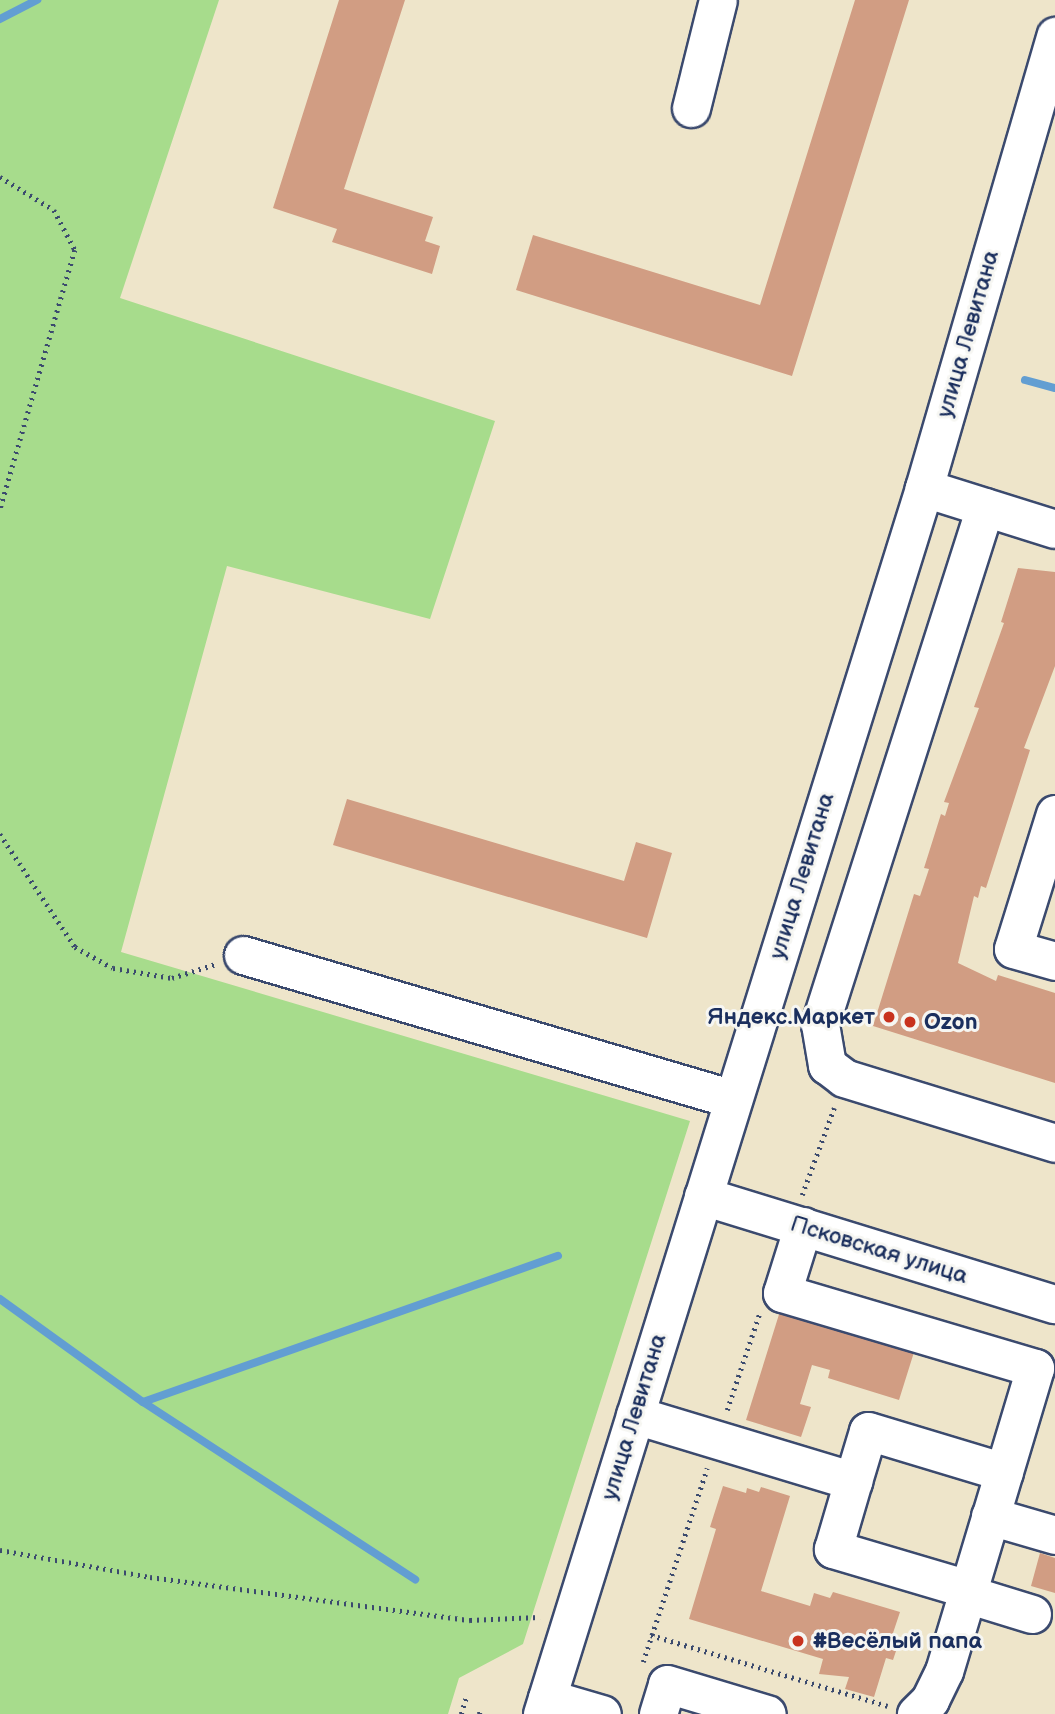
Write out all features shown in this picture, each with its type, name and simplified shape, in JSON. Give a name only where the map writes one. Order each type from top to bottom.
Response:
[{"type":"street","points":[[691,108],[718,0]]},
{"type":"street","name":"улица Левитана","points":[[544,1706],[923,488],[1055,36]]},
{"type":"street","points":[[923,488],[1055,528]]},
{"type":"street","points":[[985,507],[820,1024],[827,1065],[844,1078],[1055,1143]]},
{"type":"street","points":[[1055,814],[1013,949],[1055,961]]},
{"type":"street","points":[[243,955],[733,1099]]},
{"type":"street","name":"Псковская улица","points":[[703,1196],[1055,1304]]},
{"type":"street","points":[[797,1224],[782,1293],[1045,1371],[1004,1472],[944,1671],[930,1700],[909,1708]]},
{"type":"street","points":[[635,1415],[853,1480]]},
{"type":"street","points":[[1004,1472],[868,1432],[833,1549],[1032,1614]]},
{"type":"street","points":[[990,1516],[1055,1535]]},
{"type":"street","points":[[658,1714],[667,1684],[768,1714]]},
{"type":"street","points":[[544,1706],[602,1714]]},
{"type":"path","points":[[0,177],[54,210],[75,250],[0,509]]},
{"type":"path","points":[[0,834],[75,947],[113,968],[172,978],[243,955]]},
{"type":"path","points":[[797,1224],[844,1078]]},
{"type":"path","points":[[640,1675],[650,1635],[765,1298]]},
{"type":"path","points":[[0,1550],[150,1577],[470,1620],[571,1619]]},
{"type":"path","points":[[650,1635],[891,1706],[909,1708]]},
{"type":"path","points":[[461,1714],[466,1698]]},
{"type":"green space","points":[[0,0],[219,0],[120,298],[495,421],[430,619],[227,566],[121,952],[690,1121],[523,1644],[459,1678],[448,1714],[0,1714]]},
{"type":"building","points":[[339,0],[405,0],[344,189],[433,217],[425,241],[440,246],[432,274],[332,242],[337,229],[273,208]]},
{"type":"building","points":[[855,0],[909,0],[792,376],[516,290],[533,235],[760,305]]},
{"type":"building","points":[[1018,568],[1055,572],[1055,666],[1024,748],[1030,750],[986,888],[981,886],[978,898],[974,896],[958,963],[996,981],[998,975],[1055,993],[1055,1083],[873,1026],[914,894],[920,896],[929,869],[924,868],[941,814],[945,816],[949,803],[944,802],[979,708],[974,707],[1004,623],[1001,622]]},
{"type":"building","points":[[347,799],[624,881],[636,842],[672,853],[647,938],[333,845]]},
{"type":"building","points":[[781,1308],[915,1349],[899,1400],[828,1378],[830,1370],[812,1365],[800,1404],[811,1407],[801,1437],[746,1420]]},
{"type":"building","points":[[723,1486],[746,1493],[747,1488],[759,1492],[761,1487],[790,1496],[761,1591],[810,1606],[814,1593],[830,1598],[833,1592],[900,1612],[891,1639],[899,1642],[893,1660],[886,1658],[874,1697],[845,1689],[849,1677],[819,1674],[823,1659],[689,1619],[716,1529],[710,1527]]},
{"type":"building","points":[[1040,1553],[1055,1558],[1055,1593],[1031,1586]]},
{"type":"waterway","points":[[0,19],[37,0]]},
{"type":"waterway","points":[[1025,380],[1055,388]]},
{"type":"waterway","points":[[0,1299],[143,1402],[558,1256]]},
{"type":"waterway","points":[[143,1402],[415,1579]]},
{"type":"place","name":"Яндекс.Маркет","points":[[889,1017]]},
{"type":"place","name":"Ozon","points":[[910,1022]]},
{"type":"place","name":"#Весёлый папа","points":[[798,1641]]}]
